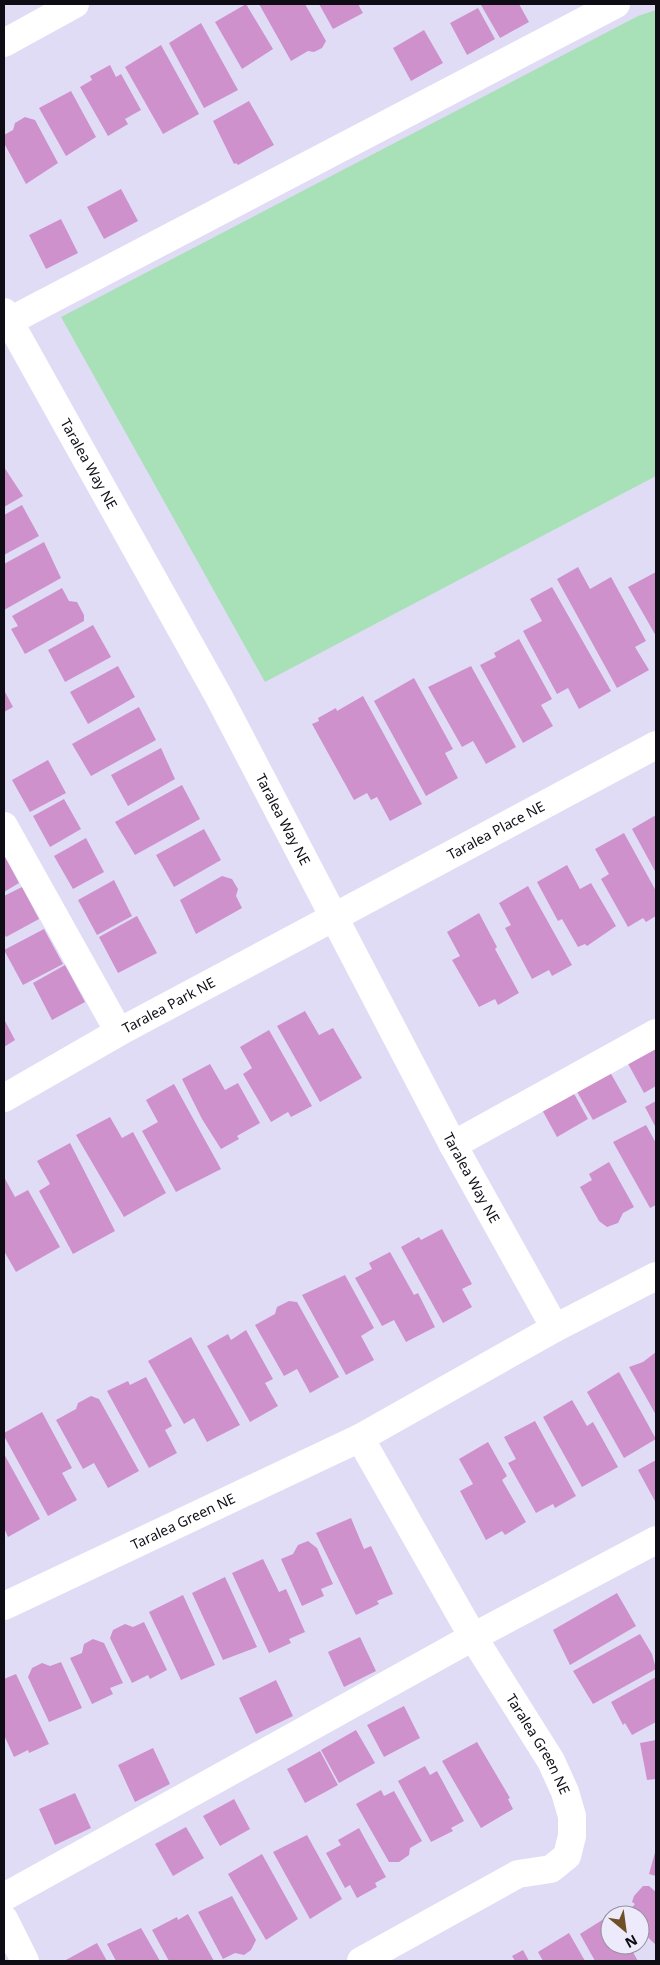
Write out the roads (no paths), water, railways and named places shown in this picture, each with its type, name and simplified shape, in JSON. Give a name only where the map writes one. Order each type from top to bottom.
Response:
[{"type":"street","points":[[4,43],[75,4]]},
{"type":"street","points":[[5,319],[616,4]]},
{"type":"street","name":"Taralea Way NE","points":[[5,319],[214,688],[336,916],[453,1145],[555,1328]]},
{"type":"street","name":"Taralea Place NE","points":[[336,916],[656,745]]},
{"type":"street","points":[[4,826],[119,1032]]},
{"type":"street","name":"Taralea Park NE","points":[[4,1098],[119,1032],[336,916]]},
{"type":"street","points":[[453,1145],[656,1033]]},
{"type":"street","name":"Taralea Green NE","points":[[4,1606],[360,1438],[555,1328],[656,1276]]},
{"type":"street","name":"Taralea Green NE","points":[[360,1438],[473,1637],[552,1760],[566,1792],[572,1816],[572,1836],[567,1856],[551,1869],[518,1874],[361,1961]]},
{"type":"street","points":[[4,1898],[473,1637],[656,1540]]},
{"type":"street","points":[[4,1919],[25,1961]]}]
